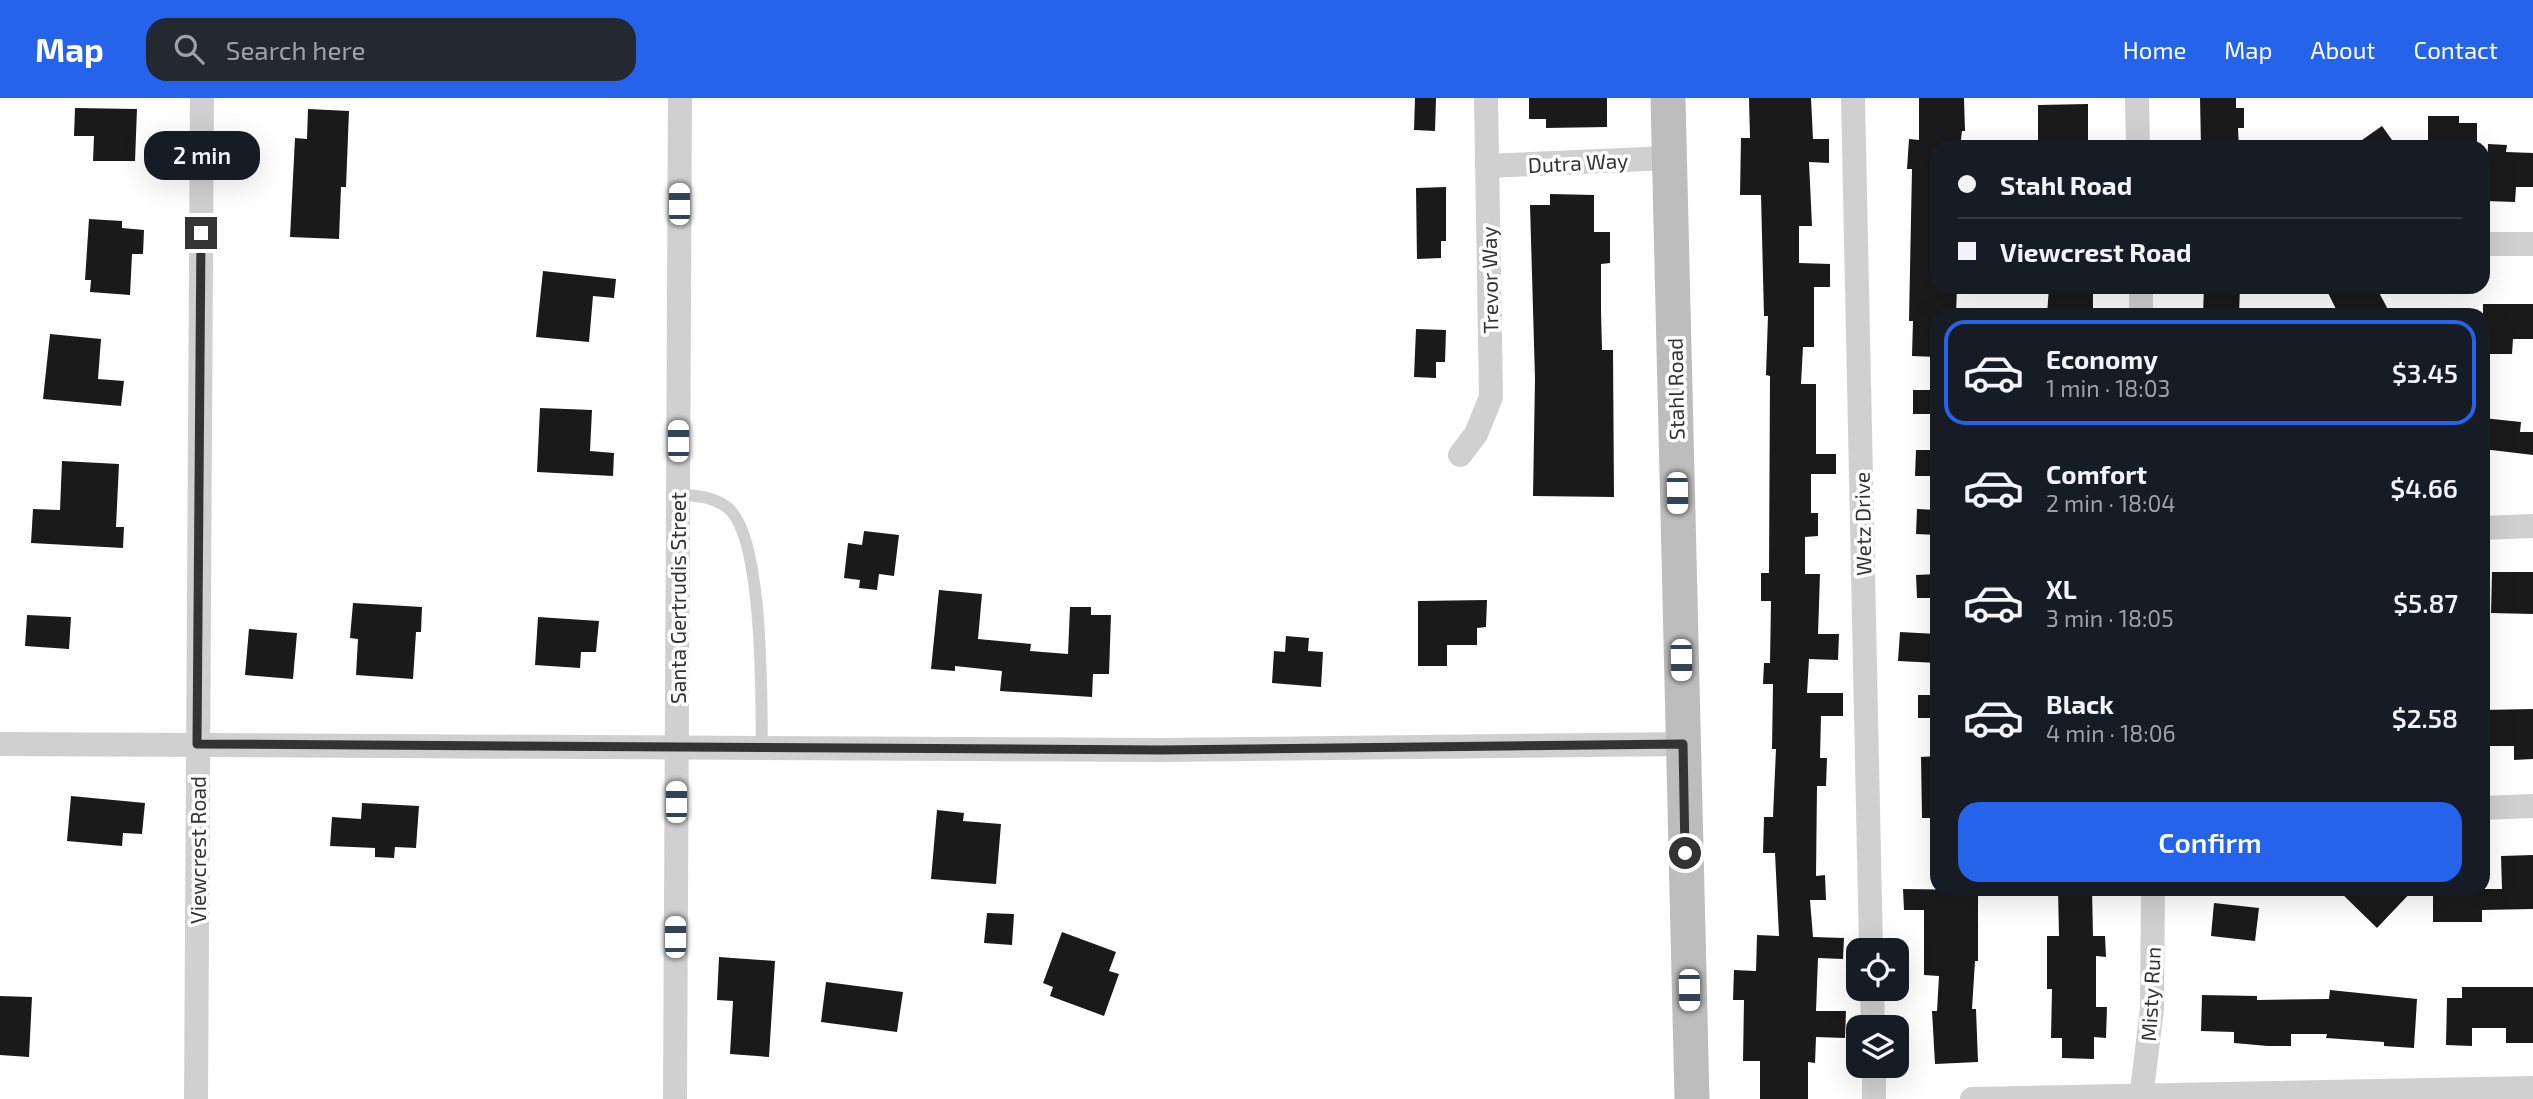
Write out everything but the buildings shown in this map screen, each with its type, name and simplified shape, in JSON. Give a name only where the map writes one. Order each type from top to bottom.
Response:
[{"type":"street","name":"Viewcrest Road","points":[[196,1099],[202,98]]},
{"type":"street","name":"Santa Gertrudis Street","points":[[675,1099],[680,98]]},
{"type":"street","name":"Trevor Way","points":[[1460,454],[1476,435],[1490,397],[1486,98]]},
{"type":"street","name":"Stahl Road","points":[[1668,98],[1692,1099]]},
{"type":"street","name":"Wetz Drive","points":[[1853,98],[1871,938]]},
{"type":"street","points":[[2137,98],[2138,140]]},
{"type":"street","name":"Dutra Way","points":[[1487,166],[1670,158]]},
{"type":"street","points":[[2490,244],[2533,244]]},
{"type":"street","points":[[2490,528],[2533,526]]},
{"type":"street","points":[[0,744],[1161,750],[1683,744]]},
{"type":"street","points":[[2490,808],[2533,806]]},
{"type":"street","name":"Misty Run","points":[[2142,1098],[2152,1007],[2153,896]]},
{"type":"street","points":[[1874,1078],[1874,1099]]},
{"type":"street","points":[[1972,1099],[2142,1098],[2533,1088]]},
{"type":"lane","points":[[677,494],[710,497],[730,509],[745,538],[755,595],[762,748]]},
{"type":"route","points":[[201,233],[197,744],[1161,750],[1683,744],[1685,853]]}]
